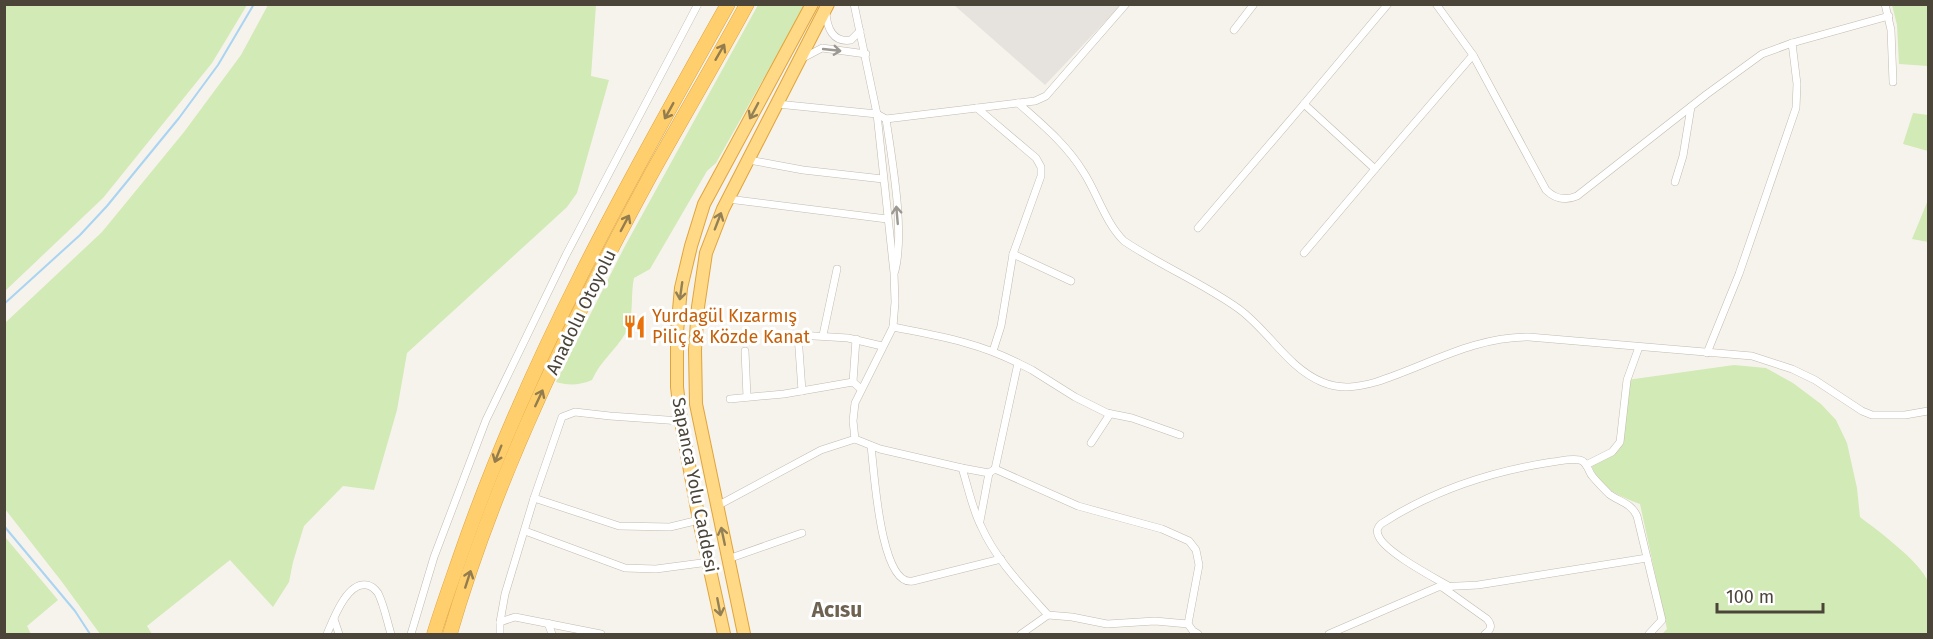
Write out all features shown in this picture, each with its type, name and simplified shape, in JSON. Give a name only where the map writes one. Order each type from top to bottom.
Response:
[{"type":"highway","name":"Anadolu Otoyolu","points":[[434,634],[496,459],[558,319],[636,170],[728,4]]},
{"type":"highway","name":"Anadolu Otoyolu","points":[[450,634],[488,519],[574,322],[649,178],[747,4]]},
{"type":"highway","name":"Sapanca Yolu Caddesi","points":[[724,634],[699,520],[681,421],[677,387],[677,332],[681,288],[704,204],[812,4]]},
{"type":"highway","name":"Sapanca Yolu Caddesi","points":[[744,634],[696,404],[694,351],[698,307],[706,253],[728,199],[826,7]]},
{"type":"street","points":[[411,634],[434,557],[486,420],[566,255],[698,4]]},
{"type":"street","points":[[854,4],[877,114],[894,273],[895,316],[893,327],[861,389],[854,409],[855,439]]},
{"type":"street","points":[[777,104],[877,114],[886,118],[1035,101],[1046,96],[1126,4]]},
{"type":"street","points":[[1234,30],[1254,4]]},
{"type":"street","points":[[1198,228],[1388,4]]},
{"type":"street","points":[[1436,4],[1473,55],[1546,189],[1557,198],[1571,199],[1750,62],[1770,50],[1889,16]]},
{"type":"street","points":[[1885,4],[1889,16],[1893,82]]},
{"type":"street","points":[[826,7],[827,25],[836,38],[850,40],[860,31]]},
{"type":"street","points":[[1707,353],[1739,273],[1796,108],[1797,84],[1792,43]]},
{"type":"street","points":[[800,60],[822,48],[866,54]]},
{"type":"street","points":[[1304,253],[1473,55]]},
{"type":"street","points":[[1018,103],[1047,128],[1072,156],[1090,183],[1115,231],[1124,241],[1241,310],[1296,365],[1335,387],[1360,387],[1395,376],[1480,342],[1510,337],[1752,356],[1792,369],[1815,380],[1872,415],[1905,415],[1929,411]]},
{"type":"street","points":[[1304,104],[1375,169]]},
{"type":"street","points":[[1675,182],[1683,156],[1691,107]]},
{"type":"street","points":[[977,108],[1036,158],[1041,167],[1041,176],[1013,255],[993,351]]},
{"type":"street","points":[[886,118],[898,232],[898,260],[894,273]]},
{"type":"street","points":[[748,160],[803,170],[883,179]]},
{"type":"street","points":[[728,199],[887,219]]},
{"type":"street","points":[[1013,255],[1071,281]]},
{"type":"street","points":[[823,335],[837,269]]},
{"type":"street","points":[[893,327],[970,343],[993,351],[1110,414],[1132,418],[1180,435]]},
{"type":"street","points":[[802,391],[798,335],[856,339],[882,346]]},
{"type":"street","points":[[853,382],[856,339]]},
{"type":"street","points":[[1586,465],[1612,452],[1620,442],[1627,380],[1639,347]]},
{"type":"street","points":[[745,351],[747,397]]},
{"type":"street","points":[[979,523],[1018,363]]},
{"type":"street","points":[[853,382],[861,389]]},
{"type":"street","points":[[730,399],[802,391],[853,382]]},
{"type":"street","points":[[500,634],[499,626],[505,594],[556,432],[565,414],[575,412],[681,421]]},
{"type":"street","points":[[1091,443],[1110,414]]},
{"type":"street","points":[[717,507],[821,450],[855,439],[871,446],[962,468],[992,471],[1078,506],[1162,530],[1189,541],[1196,550],[1199,565],[1188,624]]},
{"type":"street","points":[[871,446],[882,536],[903,579],[909,582],[914,581],[1001,559]]},
{"type":"street","points":[[1485,634],[1491,628],[1487,619],[1385,544],[1377,533],[1381,524],[1460,485],[1571,459],[1580,460],[1603,488],[1634,510],[1662,620],[1649,634]]},
{"type":"street","points":[[962,468],[979,523],[1001,559],[1048,615]]},
{"type":"street","points":[[534,498],[619,526],[670,527],[699,520]]},
{"type":"street","points":[[525,531],[625,568],[656,569],[709,562]]},
{"type":"street","points":[[728,559],[802,532]]},
{"type":"street","points":[[1329,634],[1438,587],[1478,585],[1647,558]]},
{"type":"street","points":[[327,634],[350,591],[360,585],[369,585],[379,595],[391,634]]},
{"type":"street","points":[[1021,634],[1048,615],[1107,624],[1155,621],[1188,624],[1198,634]]},
{"type":"street","points":[[500,622],[515,616],[601,634]]},
{"type":"street","points":[[334,619],[339,634]]},
{"type":"street","points":[[548,623],[552,634]]},
{"type":"street","points":[[1028,628],[1037,634]]},
{"type":"shaded area","points":[[954,5],[1121,5],[1045,85]]},
{"type":"green space","points":[[5,4],[247,5],[212,63],[103,198],[5,291]]},
{"type":"green space","points":[[268,5],[596,5],[591,76],[609,80],[577,193],[567,207],[407,353],[397,410],[374,490],[343,486],[304,526],[289,582],[273,607],[230,560],[147,626],[152,634],[100,634],[5,509],[5,323],[102,232],[184,132],[241,55]]},
{"type":"green space","points":[[758,5],[805,5],[716,163],[707,171],[650,269],[634,278],[630,320],[625,334],[592,380],[574,384],[556,382],[625,246]]},
{"type":"green space","points":[[1892,5],[1928,5],[1928,66],[1899,64],[1897,25]]},
{"type":"green space","points":[[1913,113],[1928,115],[1928,151],[1903,144]]},
{"type":"green space","points":[[1928,200],[1928,242],[1912,239]]},
{"type":"green space","points":[[1734,365],[1766,368],[1793,383],[1821,404],[1836,420],[1847,443],[1857,488],[1860,517],[1908,556],[1928,582],[1928,634],[1662,634],[1667,629],[1640,504],[1610,490],[1598,478],[1591,463],[1617,448],[1627,380]]},
{"type":"green space","points":[[5,537],[58,600],[27,626],[31,634],[5,634]]},
{"type":"waterway","points":[[4,304],[80,235],[107,206],[179,118],[218,65],[254,4]]},
{"type":"waterway","points":[[4,526],[75,611],[90,634]]},
{"type":"place","name":"Yurdagül Kızarmış Piliç & Közde Kanat","points":[[634,326]]},
{"type":"district","name":"Acısu","points":[[837,610]]}]
